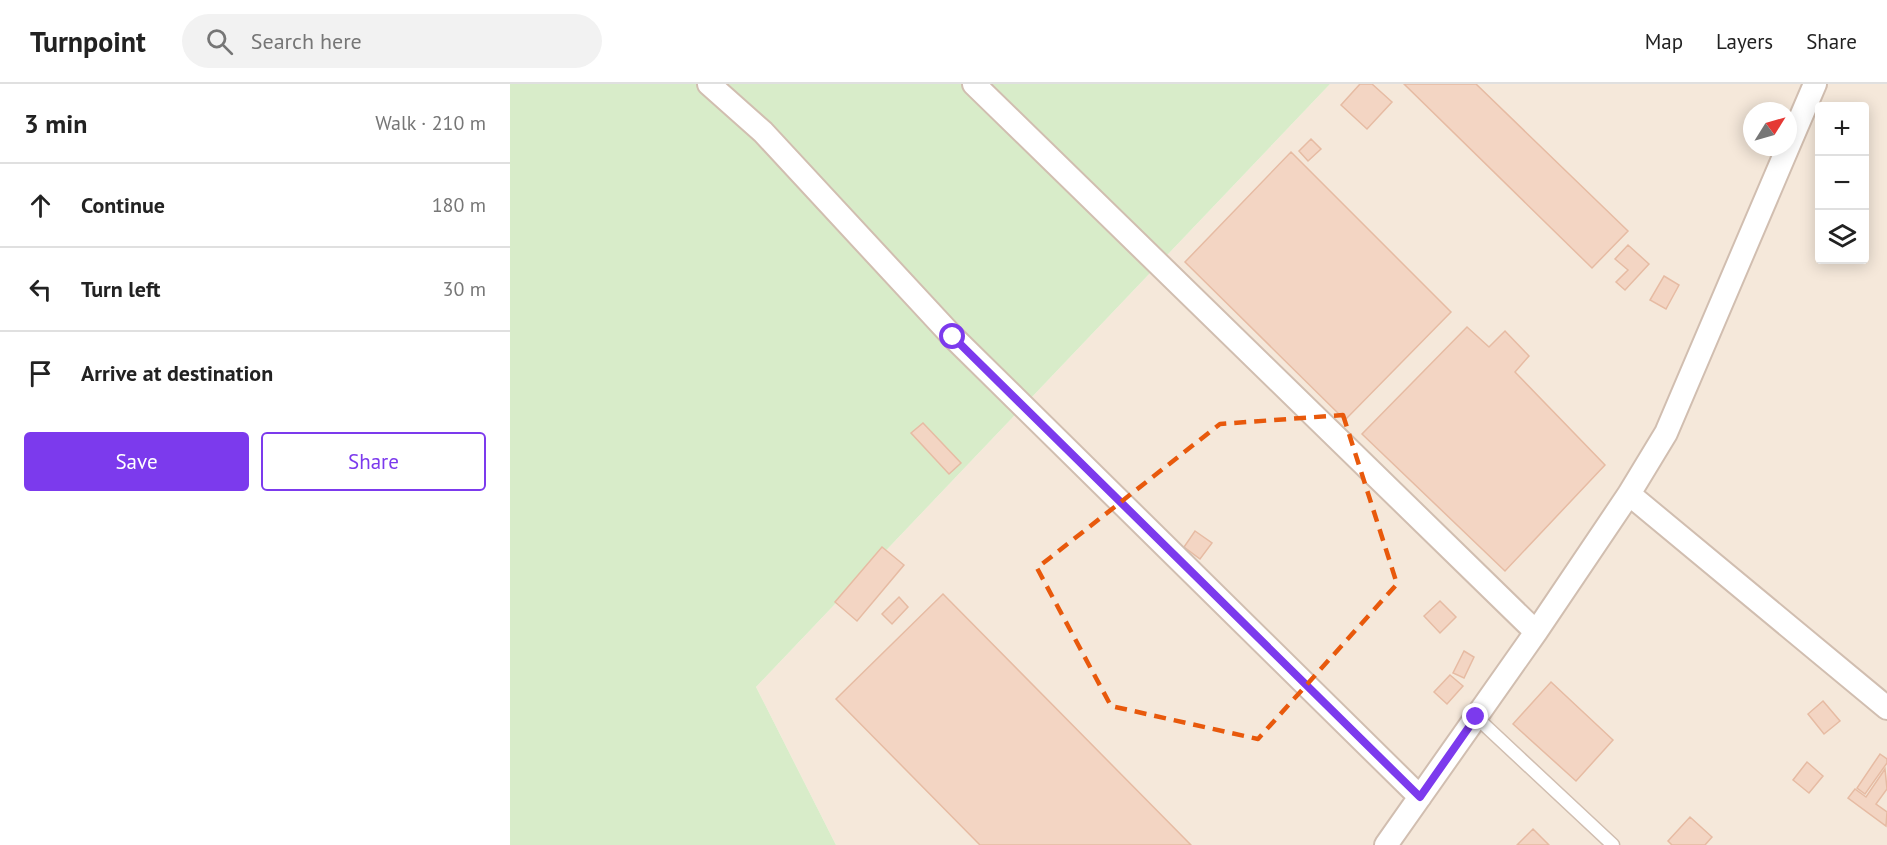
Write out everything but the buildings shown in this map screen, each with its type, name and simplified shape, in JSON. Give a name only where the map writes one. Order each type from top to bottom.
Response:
[{"type":"street","points":[[709,84],[763,132],[953,337],[1420,797]]},
{"type":"street","points":[[974,84],[1536,632]]},
{"type":"street","points":[[1797,126],[1815,84]]},
{"type":"street","points":[[1386,845],[1536,632],[1629,494],[1666,433],[1784,156]]},
{"type":"street","points":[[1629,494],[1887,708]]},
{"type":"lane","points":[[1476,717],[1612,845]]},
{"type":"highlighted area","points":[[1343,415],[1397,584],[1258,739],[1111,706],[1037,568],[1220,424]]},
{"type":"shaded area","points":[[1330,84],[1887,84],[1887,845],[836,845],[756,687]]},
{"type":"green space","points":[[510,84],[1330,84],[756,687],[836,845],[510,845]]},
{"type":"route","points":[[953,337],[1211,594],[1420,797],[1476,717]]}]
